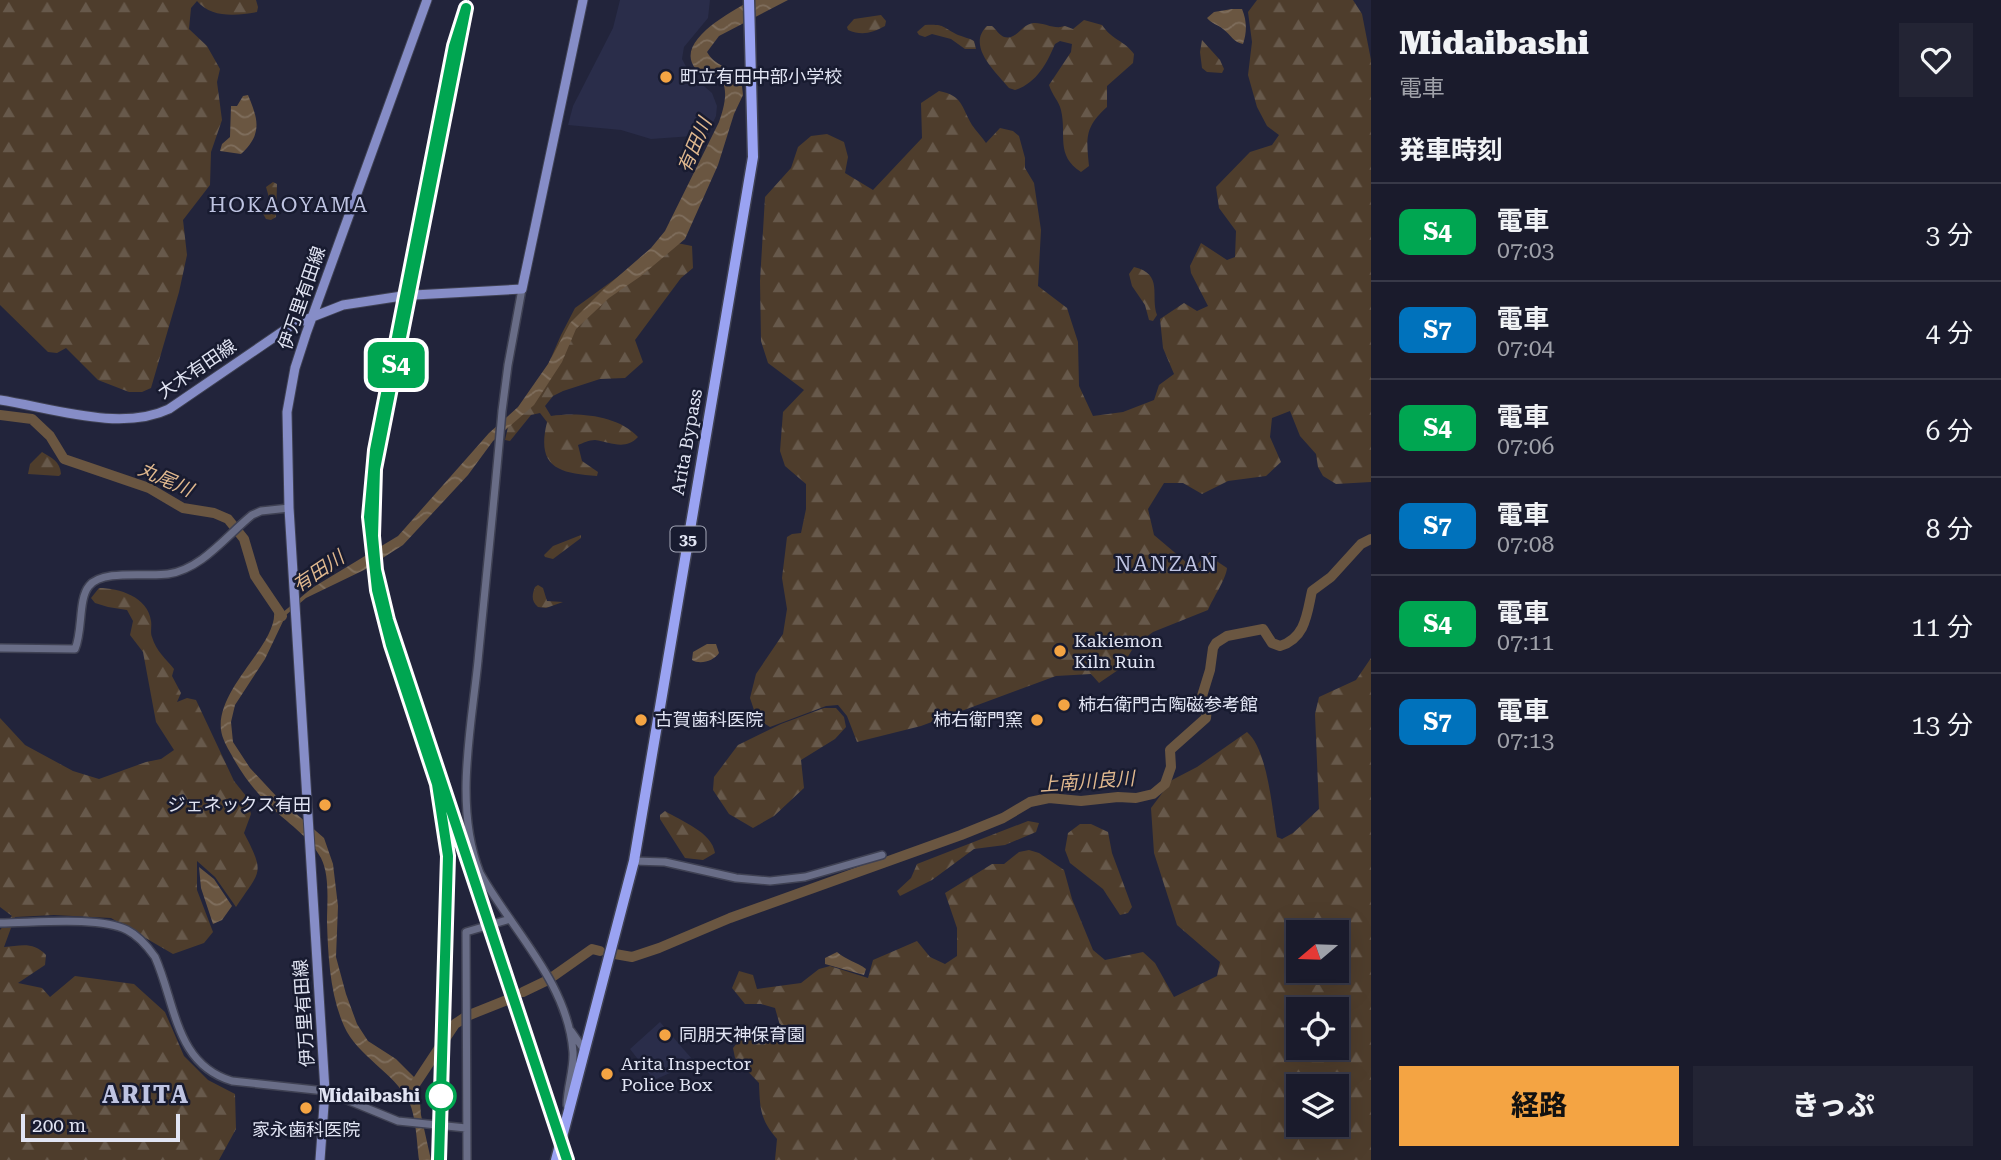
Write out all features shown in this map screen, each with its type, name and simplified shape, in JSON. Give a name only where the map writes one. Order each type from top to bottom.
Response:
[{"type":"highway","name":"Arita Bypass","points":[[585,1051],[634,861],[753,157],[749,0]]},
{"type":"highway","name":"35","points":[[556,1160],[585,1051]]},
{"type":"main road","name":"伊万里有田線","points":[[320,1160],[325,1091],[289,508],[287,412],[295,368],[312,317],[427,0]]},
{"type":"main road","points":[[414,295],[522,289],[583,0]]},
{"type":"main road","name":"大木有田線","points":[[0,400],[115,419],[148,418],[169,409],[282,330],[343,304],[402,296]]},
{"type":"street","points":[[522,289],[502,411],[471,726],[466,820],[480,873],[553,985],[569,1030],[573,1053],[566,1102],[568,1114]]},
{"type":"street","points":[[0,648],[75,649],[79,638],[84,594],[96,580],[114,576],[171,574],[183,570],[195,564],[252,516],[261,511],[289,508]]},
{"type":"street","points":[[634,861],[665,862],[736,878],[770,881],[805,877],[882,855]]},
{"type":"street","points":[[467,1160],[466,932],[510,919]]},
{"type":"street","points":[[0,923],[106,923],[129,931],[148,947],[155,957],[187,1047],[206,1070],[219,1077],[232,1081],[325,1091],[379,1115],[405,1123],[466,1128]]},
{"type":"street","points":[[569,1030],[585,1051]]},
{"type":"shaded area","points":[[620,0],[710,0],[708,18],[684,47],[682,59],[690,74],[712,93],[717,106],[716,116],[707,135],[651,139],[621,130],[568,125],[573,106],[613,28]]},
{"type":"shaded area","points":[[660,1022],[692,1059],[654,1080],[630,1049]]},
{"type":"green space","points":[[0,0],[256,0],[257,12],[249,13],[217,13],[197,1],[191,8],[189,29],[207,46],[220,69],[217,82],[222,120],[211,152],[210,185],[183,220],[187,255],[179,292],[151,388],[142,392],[129,392],[98,380],[66,348],[57,353],[48,352],[0,305]]},
{"type":"green space","points":[[1257,0],[1353,0],[1362,14],[1371,60],[1371,482],[1336,484],[1323,476],[1316,454],[1300,436],[1290,411],[1272,418],[1270,437],[1281,462],[1266,476],[1228,481],[1202,494],[1183,483],[1164,483],[1148,509],[1154,535],[1193,568],[1210,552],[1215,560],[1227,568],[1226,572],[1208,610],[1153,632],[1135,645],[1121,668],[1099,683],[1091,674],[1056,676],[921,726],[857,742],[847,716],[838,705],[826,706],[770,727],[757,719],[750,698],[756,674],[783,634],[787,609],[782,578],[787,537],[801,533],[806,509],[806,484],[785,466],[780,451],[783,412],[804,390],[768,363],[761,341],[760,281],[765,197],[791,168],[798,147],[811,136],[827,134],[844,142],[848,157],[845,173],[873,190],[922,138],[921,103],[939,91],[957,99],[986,143],[1000,128],[1013,131],[1019,136],[1025,168],[1034,183],[1041,230],[1038,286],[1067,308],[1078,342],[1079,386],[1093,416],[1123,412],[1154,400],[1159,385],[1174,374],[1163,348],[1160,319],[1184,303],[1197,311],[1208,306],[1190,266],[1201,243],[1227,260],[1235,257],[1236,231],[1219,208],[1216,187],[1250,152],[1272,145],[1279,135],[1267,126],[1257,107],[1248,75],[1252,42],[1248,12]]},
{"type":"green space","points":[[881,15],[886,21],[885,26],[862,33],[848,30],[847,27],[854,19]]},
{"type":"green space","points":[[1084,20],[1102,25],[1134,54],[1133,63],[1107,86],[1107,107],[1091,127],[1087,147],[1089,166],[1081,172],[1065,152],[1061,110],[1049,85],[1071,52],[1072,44],[1060,41],[1055,44],[1045,65],[1035,77],[1015,90],[1009,88],[991,67],[981,50],[980,42],[981,34],[987,26],[992,26],[1002,36],[1008,37],[1033,23],[1073,29]]},
{"type":"green space","points":[[925,25],[940,26],[972,40],[976,49],[965,49],[951,39],[932,34],[925,37],[919,35],[917,32]]},
{"type":"green space","points":[[1202,40],[1220,60],[1224,69],[1222,73],[1207,72],[1202,68]]},
{"type":"green space","points":[[273,182],[277,184],[276,217],[271,220],[266,219],[262,212],[270,208],[266,187]]},
{"type":"green space","points":[[667,241],[692,246],[693,268],[681,278],[635,340],[643,362],[625,378],[600,379],[563,391],[553,396],[545,406],[551,416],[573,414],[597,417],[620,424],[638,437],[623,445],[595,440],[578,445],[582,461],[598,472],[597,476],[571,473],[553,465],[545,449],[547,422],[540,413],[531,415],[510,441],[505,440],[508,427],[535,396],[535,383],[547,367],[575,308]]},
{"type":"green space","points":[[1134,267],[1143,270],[1153,280],[1157,315],[1153,321],[1149,320],[1145,305],[1132,286],[1129,274]]},
{"type":"green space","points":[[42,452],[57,463],[61,474],[59,476],[28,474],[30,464]]},
{"type":"green space","points":[[581,535],[581,538],[553,559],[545,557],[553,546]]},
{"type":"green space","points":[[538,585],[543,588],[547,601],[563,602],[546,608],[538,607],[533,593]]},
{"type":"green space","points":[[99,588],[123,592],[139,600],[149,613],[154,642],[174,669],[172,676],[181,693],[177,702],[187,698],[196,700],[234,781],[246,796],[251,814],[244,833],[255,857],[257,872],[236,907],[215,877],[197,861],[197,890],[213,932],[204,943],[173,954],[111,918],[54,915],[15,917],[4,947],[31,946],[46,955],[45,965],[18,983],[42,988],[50,997],[75,976],[134,984],[165,1012],[184,1056],[208,1080],[235,1094],[236,1129],[219,1160],[0,1160],[0,930],[12,916],[0,907],[0,718],[25,745],[73,771],[99,779],[161,759],[174,750],[156,722],[143,652],[130,635],[133,621],[127,610],[95,603],[91,598]]},
{"type":"green space","points":[[1371,658],[1371,1160],[775,1160],[777,1139],[762,1113],[759,1083],[735,1058],[733,1048],[746,1032],[756,1025],[768,1035],[778,1034],[781,1029],[775,1008],[761,1004],[745,1004],[732,988],[739,971],[753,975],[757,989],[801,983],[819,969],[830,966],[868,978],[873,960],[917,941],[930,957],[945,964],[957,956],[957,928],[945,893],[992,864],[1004,864],[1019,852],[1029,850],[1039,853],[1064,870],[1072,899],[1093,950],[1105,960],[1143,952],[1155,963],[1174,997],[1217,976],[1220,962],[1177,925],[1154,853],[1151,808],[1172,780],[1197,767],[1247,732],[1260,752],[1264,766],[1277,837],[1282,839],[1293,833],[1319,809],[1315,714],[1319,697],[1356,680]]},
{"type":"green space","points":[[824,708],[836,708],[844,717],[846,727],[835,739],[801,760],[804,788],[774,816],[753,828],[729,814],[713,790],[714,777],[738,745],[781,724]]},
{"type":"green space","points":[[665,811],[702,833],[713,846],[715,853],[703,860],[685,858],[660,819],[660,815]]},
{"type":"green space","points":[[1028,821],[1039,823],[1036,832],[1005,845],[974,849],[932,880],[900,896],[897,891],[911,878],[917,864]]},
{"type":"green space","points":[[1080,824],[1091,824],[1108,832],[1112,853],[1132,907],[1128,913],[1120,915],[1103,889],[1070,863],[1065,850],[1068,833]]},
{"type":"water","name":"有田川","points":[[752,0],[788,0],[719,36],[707,52],[714,60],[741,77],[743,95],[718,165],[685,239],[641,276],[609,298],[576,329],[562,362],[534,405],[493,441],[468,475],[403,545],[364,570],[306,598],[286,615],[265,659],[235,705],[231,722],[233,742],[250,768],[277,797],[324,838],[333,864],[338,906],[336,957],[346,994],[357,1024],[368,1041],[396,1059],[415,1078],[431,1160],[419,1160],[415,1122],[409,1102],[394,1082],[350,1037],[339,1014],[331,975],[327,935],[327,881],[321,858],[311,843],[269,805],[243,775],[222,736],[222,714],[228,698],[267,638],[273,624],[274,611],[282,613],[312,588],[398,536],[489,433],[518,407],[548,364],[570,323],[651,248],[665,231],[719,122],[724,102],[725,88],[722,82],[718,77],[696,69],[691,59],[692,48],[708,28]]},
{"type":"water","points":[[1242,9],[1244,13],[1246,26],[1243,44],[1207,18],[1214,12]]},
{"type":"water","points":[[248,95],[256,119],[253,140],[241,154],[220,151],[222,144],[230,137],[231,106],[237,106],[243,96]]},
{"type":"water","points":[[707,644],[716,644],[719,653],[714,658],[703,662],[692,660],[693,652]]},
{"type":"water","points":[[199,867],[214,879],[232,906],[222,920],[213,924],[201,888]]},
{"type":"water","points":[[837,952],[866,969],[864,975],[825,964],[825,958]]},
{"type":"waterway","name":"丸尾川","points":[[0,415],[32,419],[50,436],[64,459],[149,488],[183,508],[214,513],[228,519],[244,539],[255,576],[282,616]]},
{"type":"waterway","name":"上南川良川","points":[[615,954],[632,957],[659,948],[730,918],[961,835],[1003,818],[1030,802],[1049,798],[1081,801],[1136,798],[1153,794],[1165,784],[1171,767],[1170,750],[1206,718],[1207,705],[1202,696],[1216,643],[1227,636],[1263,629],[1272,643],[1280,646],[1289,642],[1304,624],[1312,591],[1331,577],[1361,544],[1371,539]]},
{"type":"waterway","name":"上南川良川","points":[[523,992],[548,980],[592,949],[600,951]]},
{"type":"waterway","name":"上南川良川","points":[[410,1092],[455,1024],[467,1016],[507,1000]]},
{"type":"railway","points":[[467,0],[378,448],[374,535],[379,576],[389,620],[567,1160]]},
{"type":"railway","points":[[439,1160],[448,856],[441,803]]},
{"type":"train","name":"S4","points":[[439,1160],[448,856],[437,784],[391,645],[377,590],[369,517],[372,470],[385,397],[454,46],[466,8],[378,449],[373,536],[376,570],[388,620],[567,1160]]},
{"type":"place","name":"町立有田中部小学校","points":[[666,77]]},
{"type":"place","name":"Kakiemon Kiln Ruin","points":[[1060,651]]},
{"type":"place","name":"柿右衛門古陶磁参考館","points":[[1064,705]]},
{"type":"place","name":"古賀歯科医院","points":[[641,720]]},
{"type":"place","name":"柿右衛門窯","points":[[1037,720]]},
{"type":"place","name":"ジェネックス有田","points":[[325,805]]},
{"type":"place","name":"同朋天神保育園","points":[[665,1035]]},
{"type":"place","name":"Arita Inspector Police Box","points":[[607,1074]]},
{"type":"place","name":"Midaibashi","points":[[441,1096]]},
{"type":"place","name":"家永歯科医院","points":[[306,1108]]},
{"type":"district","name":"HOKAOYAMA","points":[[289,205]]},
{"type":"district","name":"NANZAN","points":[[1167,564]]},
{"type":"district","name":"ARITA","points":[[146,1095]]}]
